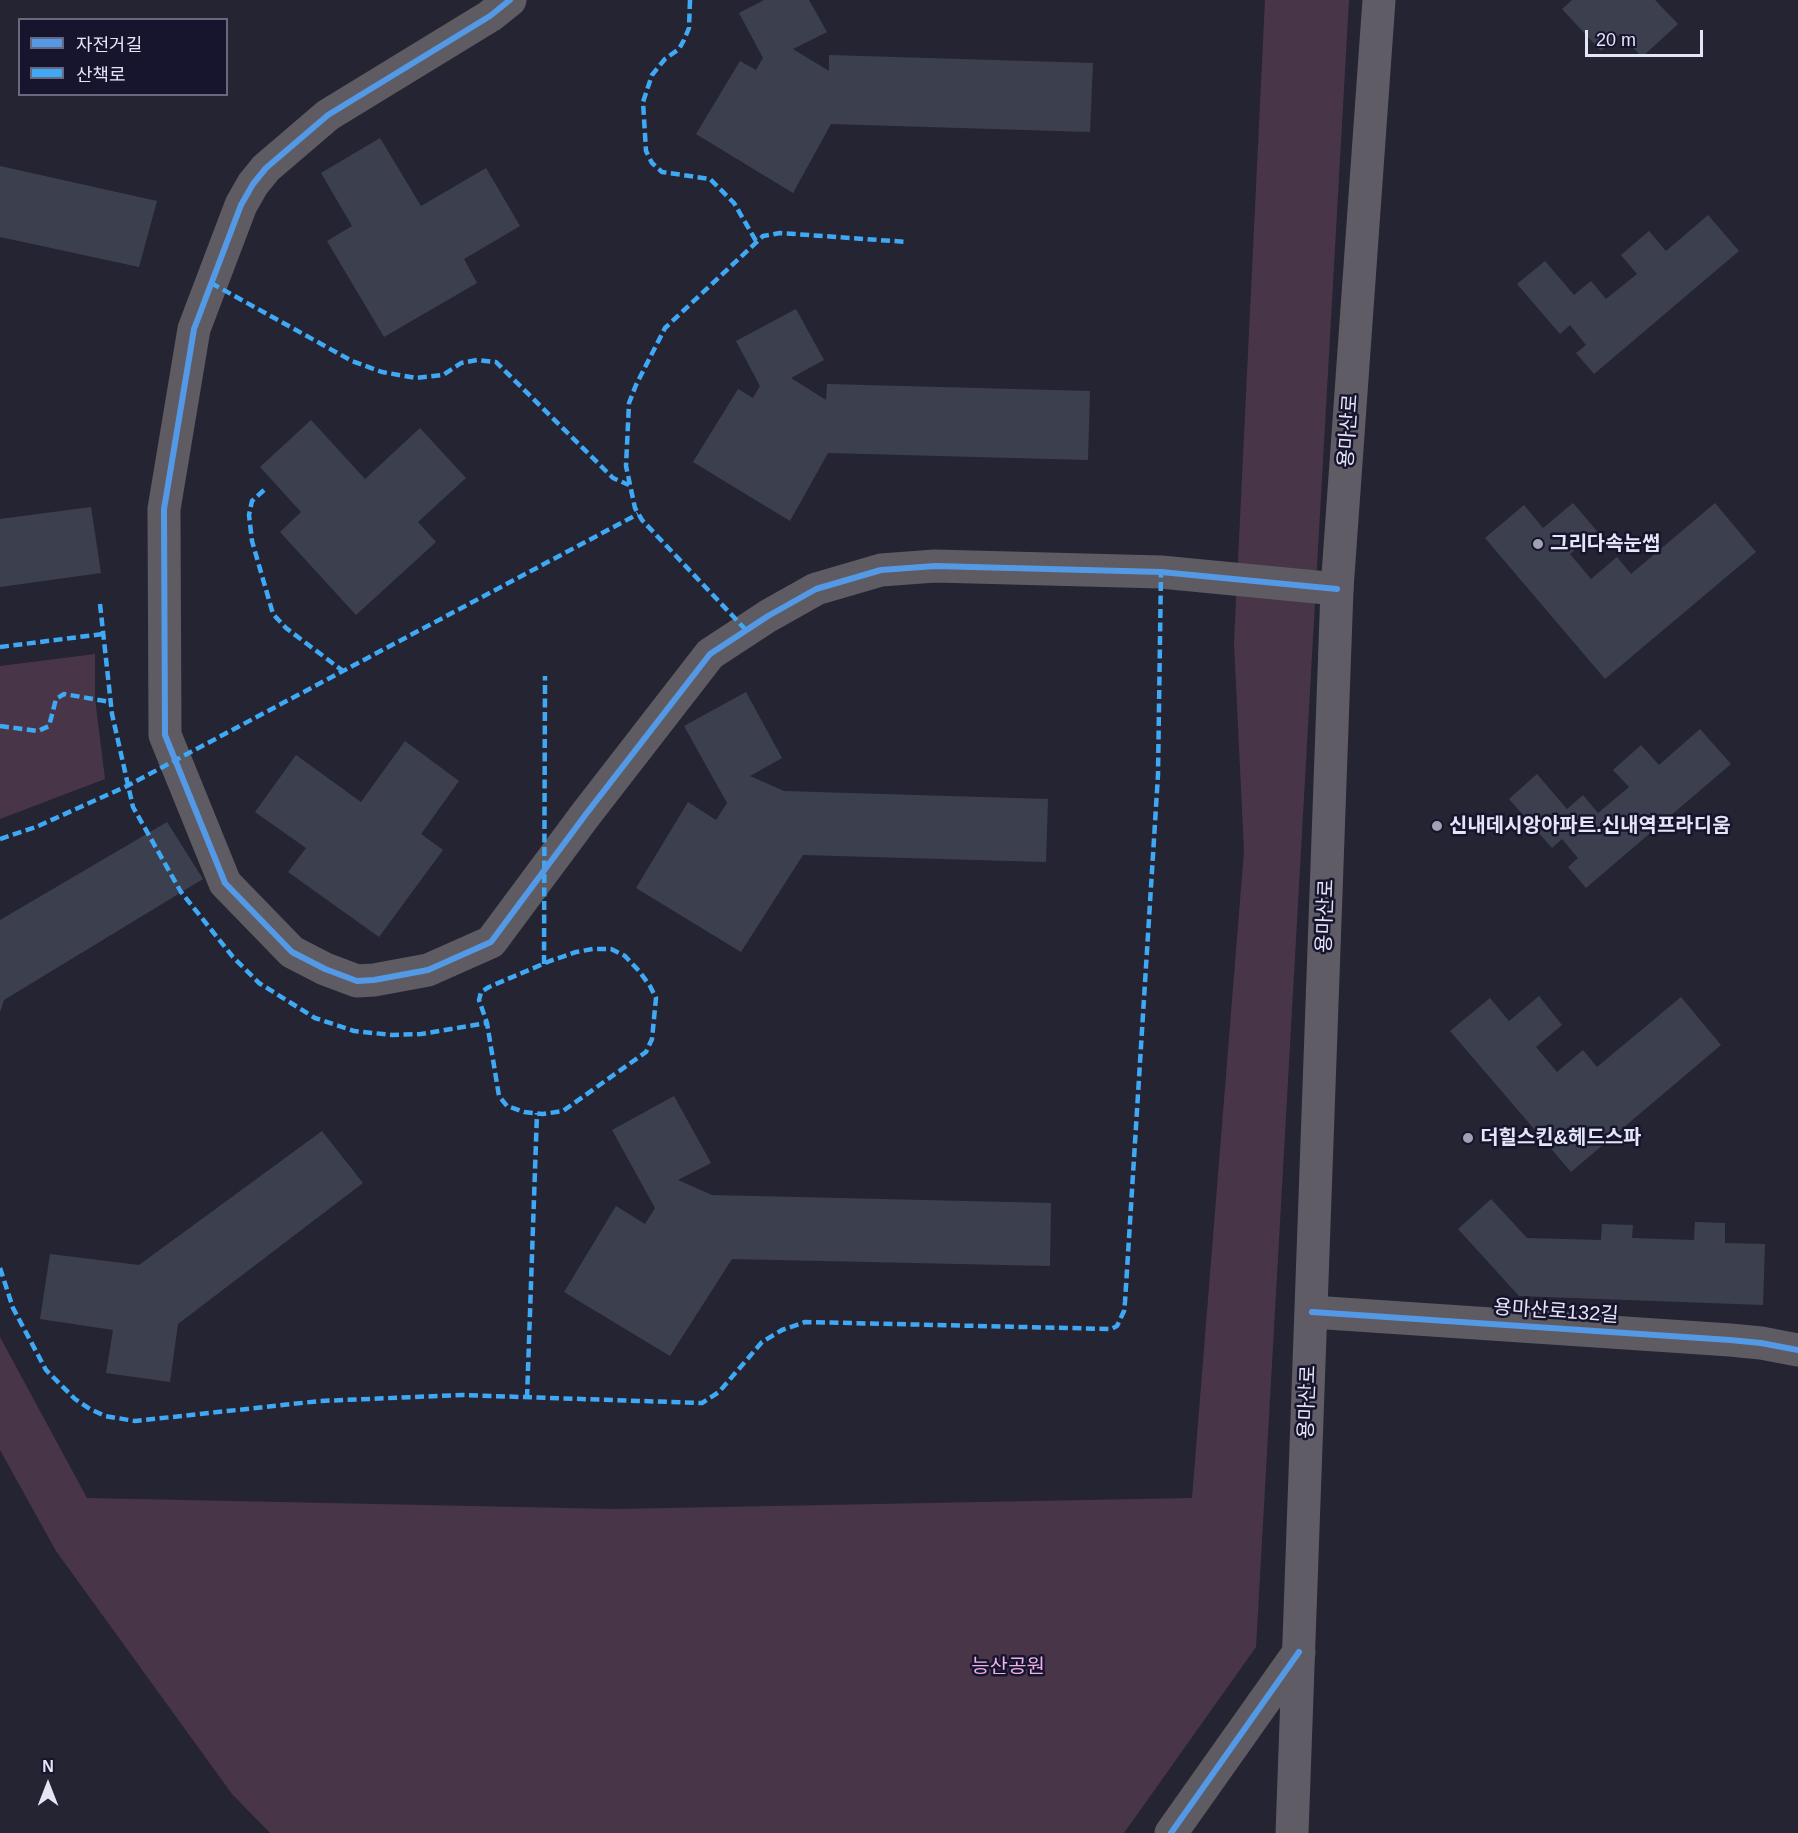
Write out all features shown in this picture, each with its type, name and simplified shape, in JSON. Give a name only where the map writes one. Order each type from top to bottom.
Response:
[{"type":"main road","name":"용마산로","points":[[1292,1833],[1337,589],[1379,0]]},
{"type":"street","points":[[510,0],[490,16],[328,115],[266,168],[253,184],[241,205],[194,329],[164,509],[165,735],[225,883],[292,952],[325,969],[357,981],[428,970],[491,942],[586,814],[710,654],[768,616],[816,589],[881,570],[935,566],[1161,572],[1337,589]]},
{"type":"street","name":"용마산로132길","points":[[1312,1312],[1730,1340],[1798,1350]]},
{"type":"street","points":[[1171,1833],[1299,1652]]},
{"type":"green space","name":"능산공원","points":[[1265,0],[1349,0],[1256,1647],[1124,1833],[270,1833],[232,1794],[56,1551],[0,1450],[0,1337],[87,1498],[615,1509],[1192,1498],[1244,851],[1234,643]]},
{"type":"green space","points":[[95,654],[95,698],[105,779],[0,819],[0,666]]},
{"type":"building","points":[[764,0],[809,0],[827,32],[793,49],[829,71],[829,55],[1093,63],[1090,132],[831,124],[793,193],[696,134],[740,61],[756,70],[763,58],[739,13]]},
{"type":"building","points":[[1572,0],[1655,0],[1678,24],[1642,57],[1620,34],[1601,51],[1562,9]]},
{"type":"building","points":[[380,138],[421,206],[486,168],[520,226],[464,259],[477,283],[384,337],[327,241],[352,226],[321,173]]},
{"type":"building","points":[[0,166],[157,201],[139,267],[0,237]]},
{"type":"building","points":[[1708,215],[1739,251],[1594,374],[1576,353],[1586,345],[1570,325],[1560,334],[1517,284],[1545,261],[1574,295],[1591,281],[1606,299],[1637,274],[1621,255],[1649,231],[1666,251]]},
{"type":"building","points":[[796,309],[824,360],[791,378],[826,400],[827,384],[1090,391],[1088,460],[828,453],[790,521],[693,462],[738,389],[753,398],[760,386],[736,341]]},
{"type":"building","points":[[311,420],[365,479],[420,428],[466,478],[418,522],[436,542],[356,615],[280,532],[301,512],[260,467]]},
{"type":"building","points":[[1573,503],[1597,531],[1570,554],[1591,579],[1617,557],[1631,574],[1715,503],[1756,552],[1605,679],[1485,538],[1524,505],[1543,528]]},
{"type":"building","points":[[91,507],[101,573],[0,587],[0,519]]},
{"type":"building","points":[[746,692],[782,758],[750,776],[784,791],[1048,799],[1046,862],[803,855],[741,952],[636,888],[688,802],[716,820],[727,803],[684,726]]},
{"type":"building","points":[[1700,729],[1731,764],[1586,888],[1568,867],[1578,858],[1562,839],[1552,848],[1509,799],[1537,774],[1567,809],[1583,795],[1598,813],[1629,787],[1613,770],[1641,745],[1659,765]]},
{"type":"building","points":[[405,741],[459,781],[421,834],[443,850],[379,937],[288,872],[306,848],[255,812],[296,755],[361,802]]},
{"type":"building","points":[[167,822],[203,879],[4,1000],[0,1012],[0,920]]},
{"type":"building","points":[[1539,996],[1562,1025],[1536,1047],[1557,1072],[1583,1050],[1597,1067],[1681,997],[1721,1045],[1571,1172],[1450,1031],[1490,998],[1509,1021]]},
{"type":"building","points":[[674,1096],[711,1163],[678,1180],[712,1195],[1051,1203],[1050,1266],[732,1259],[670,1356],[564,1292],[616,1206],[645,1224],[655,1208],[612,1130]]},
{"type":"building","points":[[322,1131],[363,1183],[178,1324],[170,1382],[106,1373],[113,1330],[40,1319],[50,1254],[139,1265]]},
{"type":"building","points":[[1491,1199],[1527,1238],[1601,1240],[1602,1224],[1633,1225],[1632,1238],[1694,1240],[1695,1222],[1725,1223],[1725,1243],[1765,1244],[1763,1305],[1519,1296],[1458,1229]]},
{"type":"marked path","points":[[690,0],[689,28],[684,40],[679,49],[665,59],[652,75],[643,102],[646,151],[652,163],[662,172],[710,179],[734,203],[756,241]]},
{"type":"marked path","points":[[746,630],[642,520],[635,508],[626,466],[629,403],[636,385],[665,328],[763,236],[780,233],[907,242]]},
{"type":"marked path","points":[[211,283],[352,361],[382,372],[416,378],[443,375],[461,363],[477,360],[496,362],[613,478],[629,485]]},
{"type":"marked path","points":[[264,490],[252,501],[249,515],[252,541],[273,614],[286,628],[343,671]]},
{"type":"marked path","points":[[0,839],[36,827],[127,786],[638,514]]},
{"type":"marked path","points":[[0,1268],[13,1308],[46,1370],[75,1399],[90,1409],[105,1416],[135,1421],[320,1401],[462,1395],[702,1403],[719,1392],[762,1342],[782,1330],[805,1322],[1111,1329],[1117,1326],[1124,1311],[1125,1302],[1158,775],[1161,572]]},
{"type":"marked path","points":[[100,604],[112,714],[133,807],[181,892],[233,957],[259,983],[315,1018],[354,1031],[392,1035],[421,1034],[487,1023],[499,1096],[507,1106],[524,1112],[543,1114],[563,1111],[646,1052],[652,1039],[656,998],[639,971],[625,956],[611,949],[593,949],[550,961],[481,992],[479,1000],[487,1023]]},
{"type":"marked path","points":[[0,647],[103,634]]},
{"type":"marked path","points":[[544,964],[545,676]]},
{"type":"marked path","points":[[0,726],[38,731],[49,726],[56,699],[64,694],[111,702]]},
{"type":"marked path","points":[[527,1398],[537,1113]]},
{"type":"cycle path","points":[[510,0],[490,16],[328,115],[266,168],[253,184],[241,205],[194,329],[164,509],[165,735],[225,883],[292,952],[325,969],[357,981],[428,970],[491,942],[586,814],[710,654],[768,616],[816,589],[881,570],[935,566],[1161,572],[1337,589]]},
{"type":"cycle path","points":[[1312,1312],[1730,1340],[1798,1350]]},
{"type":"cycle path","points":[[1171,1833],[1299,1652]]},
{"type":"place","name":"그리다속눈썹","points":[[1538,544]]},
{"type":"place","name":"신내데시앙아파트.신내역프라디움","points":[[1437,826]]},
{"type":"place","name":"더힐스킨&헤드스파","points":[[1468,1138]]}]
